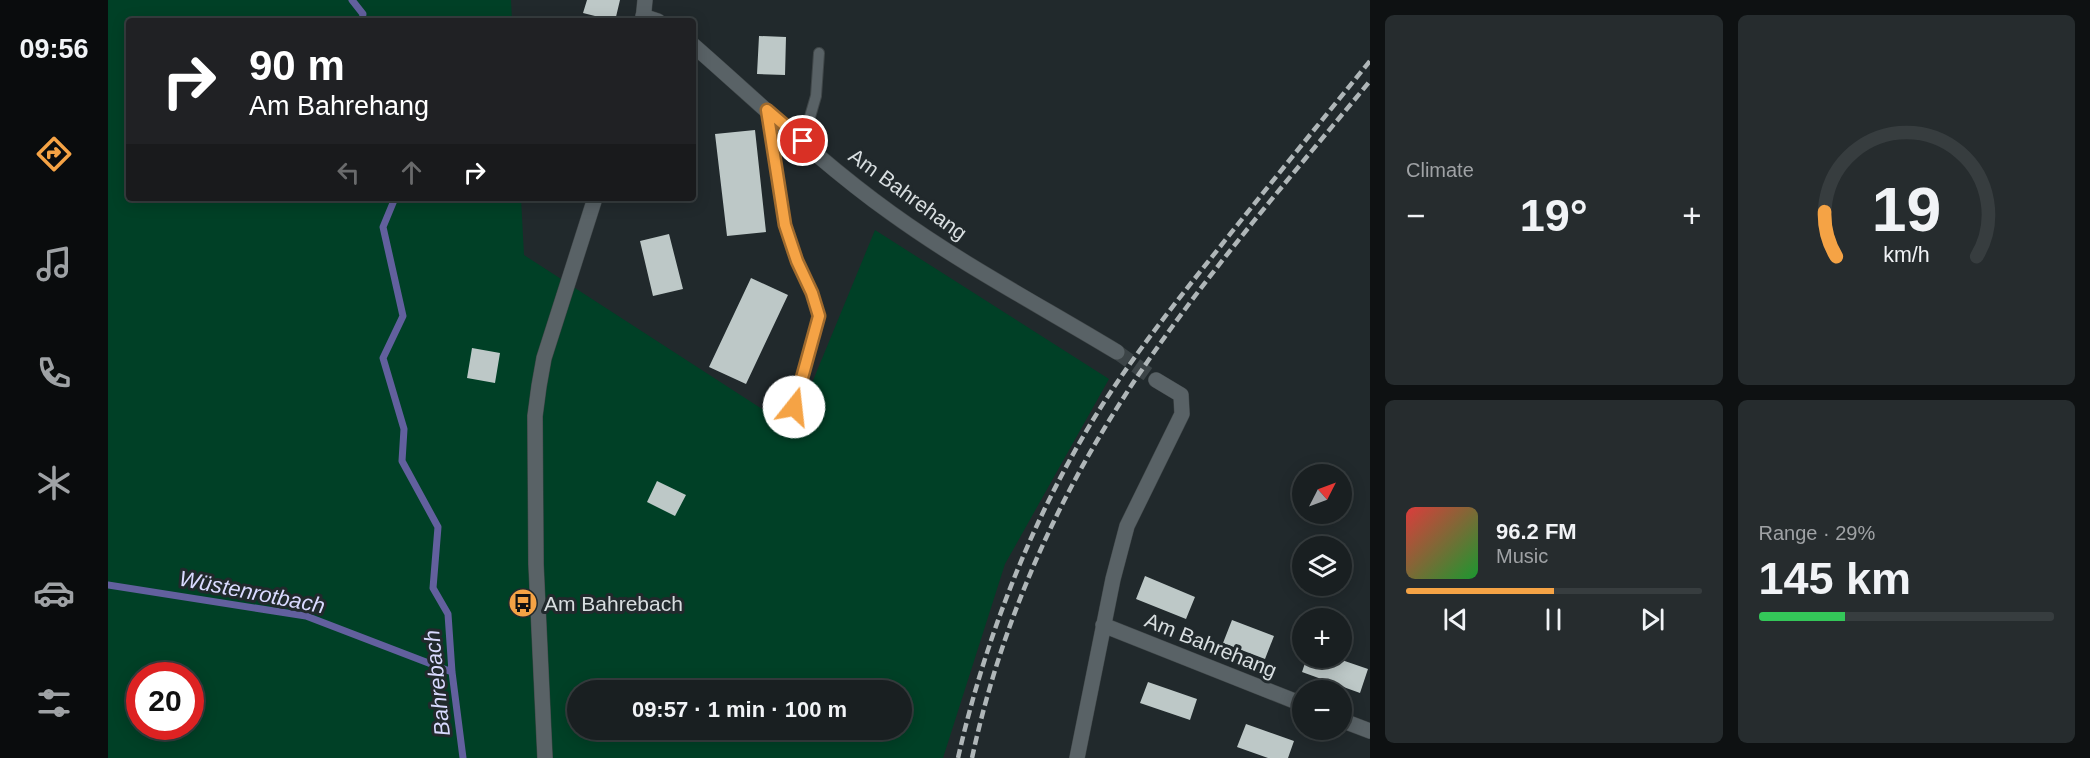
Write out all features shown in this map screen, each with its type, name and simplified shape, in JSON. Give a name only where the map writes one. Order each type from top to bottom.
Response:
[{"type":"street","points":[[643,18],[645,0]]},
{"type":"street","name":"Am Bahrehang","points":[[696,48],[803,141],[893,214],[973,267],[1117,352]]},
{"type":"street","points":[[544,758],[536,564],[536,416],[544,358],[593,201]]},
{"type":"street","points":[[1077,758],[1103,625],[1127,525],[1182,414],[1181,395],[1156,380]]},
{"type":"street","name":"Am Bahrehang","points":[[1103,625],[1292,700]]},
{"type":"street","points":[[1352,724],[1370,731]]},
{"type":"lane","points":[[803,141],[816,96],[819,53]]},
{"type":"lane","points":[[767,110],[785,225],[819,316],[794,407]]},
{"type":"green space","points":[[108,0],[511,0],[512,18],[126,18],[126,201],[521,201],[524,255],[793,429],[875,230],[1109,379],[1005,564],[943,758],[108,758]]},
{"type":"building","points":[[587,0],[620,0],[616,18],[603,18],[583,13]]},
{"type":"building","points":[[759,36],[786,37],[785,75],[757,74]]},
{"type":"building","points":[[755,130],[766,232],[727,236],[715,134]]},
{"type":"building","points":[[669,234],[683,289],[653,296],[640,241]]},
{"type":"building","points":[[751,278],[788,295],[746,384],[709,367]]},
{"type":"building","points":[[472,348],[500,353],[495,383],[467,378]]},
{"type":"building","points":[[657,481],[686,495],[675,516],[647,502]]},
{"type":"building","points":[[1145,576],[1195,597],[1186,619],[1136,599]]},
{"type":"building","points":[[1232,620],[1274,636],[1265,659],[1223,643]]},
{"type":"building","points":[[1352,664],[1368,669],[1360,693],[1352,690],[1352,680],[1324,680],[1302,672],[1303,668],[1352,668]]},
{"type":"building","points":[[1148,682],[1197,699],[1190,720],[1140,703]]},
{"type":"building","points":[[1246,724],[1294,741],[1288,758],[1268,758],[1237,747]]},
{"type":"waterway","name":"Bahrebach","points":[[352,0],[363,14],[362,18]]},
{"type":"waterway","name":"Bahrebach","points":[[394,201],[383,227],[403,316],[383,358],[404,429],[402,461],[438,527],[433,588],[448,614],[452,672],[463,758]]},
{"type":"waterway","name":"Wüstenrotbach","points":[[108,585],[306,616],[452,672]]},
{"type":"tunnel","points":[[1117,352],[1156,380]]},
{"type":"railway","points":[[958,758],[984,661],[1001,613],[1040,518],[1088,429],[1127,368],[1169,311],[1370,61]]},
{"type":"railway","points":[[972,758],[994,675],[1022,593],[1057,514],[1098,439],[1128,391],[1192,299],[1370,81]]},
{"type":"place","name":"Am Bahrebach","points":[[523,603]]},
{"type":"route","points":[[794,407],[819,316],[785,225],[767,110],[803,141]]}]
